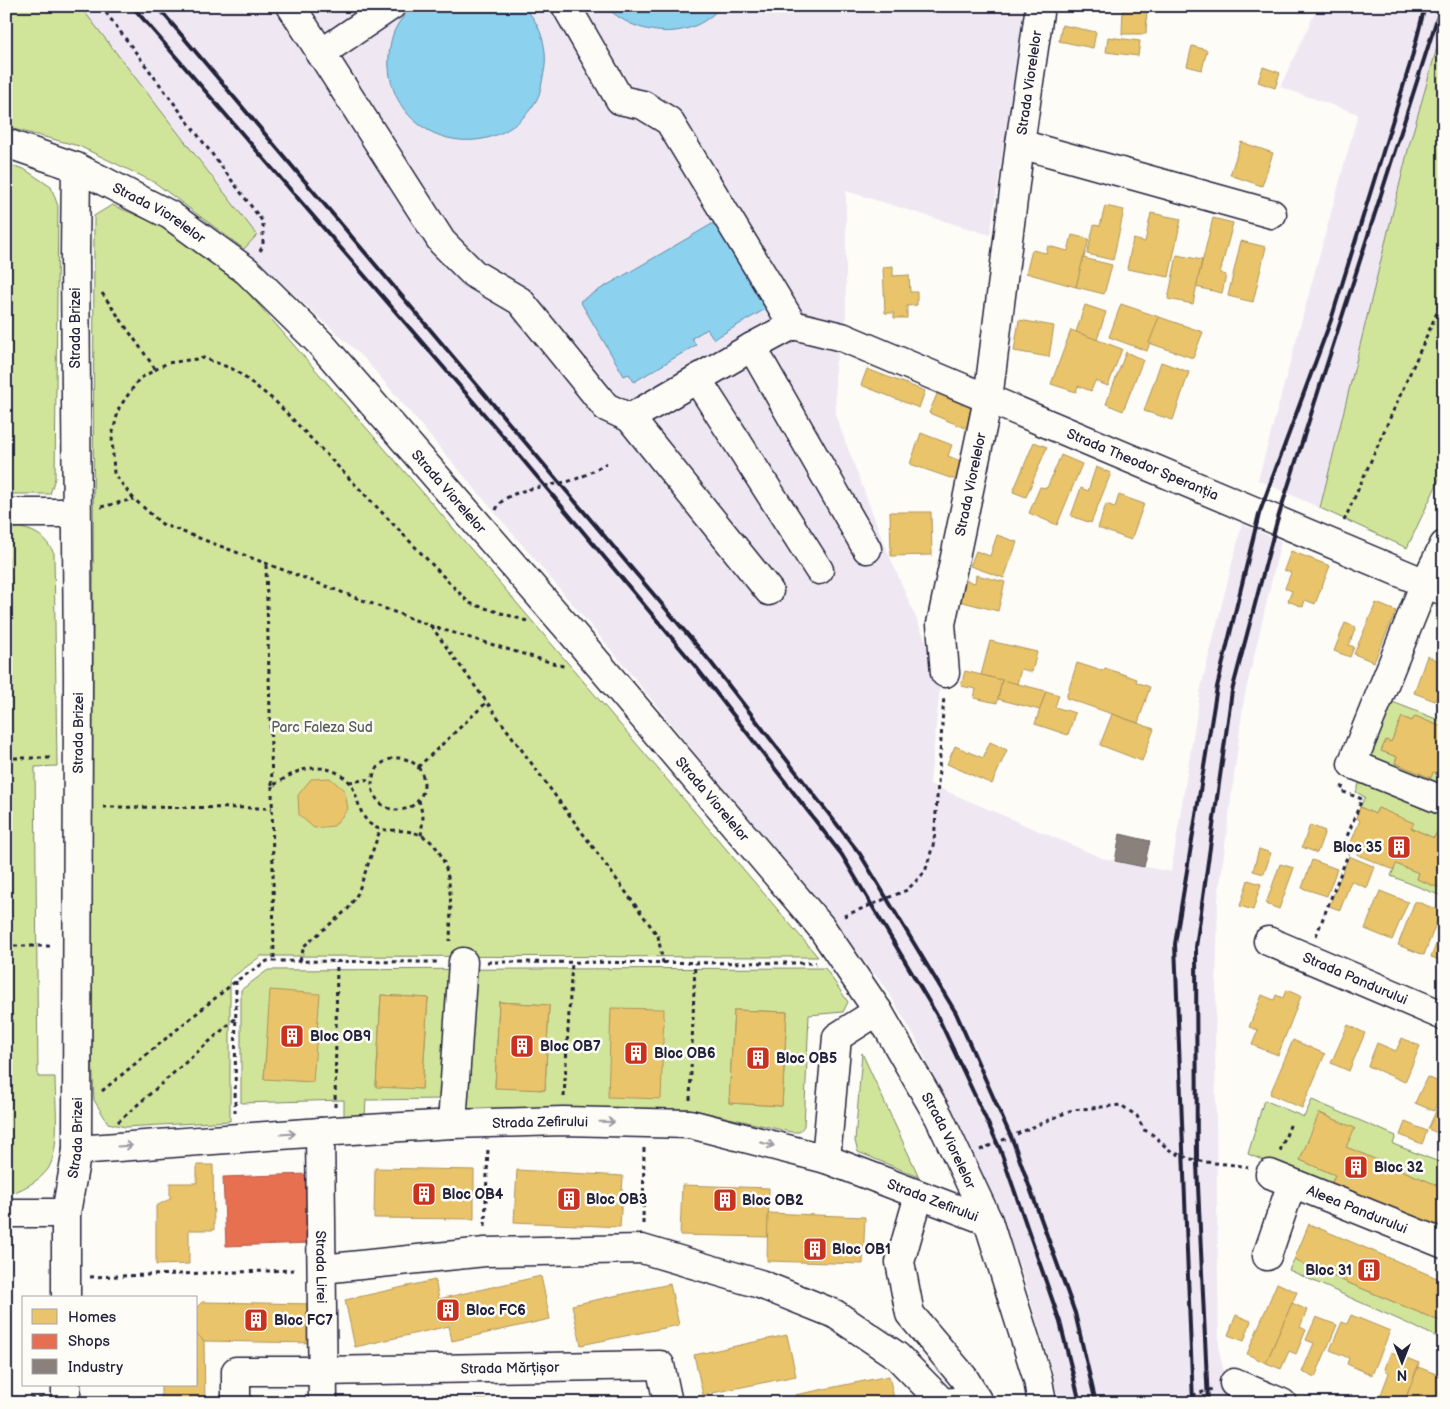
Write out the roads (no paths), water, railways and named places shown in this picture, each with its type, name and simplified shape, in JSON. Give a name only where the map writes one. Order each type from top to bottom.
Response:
[{"type":"street","points":[[291,6],[442,242],[474,274],[520,301],[606,407],[630,418],[769,591]]},
{"type":"street","points":[[320,54],[392,6]]},
{"type":"street","points":[[566,6],[620,100],[643,105],[669,121],[793,325],[630,418]]},
{"type":"street","name":"Strada Viorelelor","points":[[945,673],[941,624],[988,399],[1020,144],[1040,6]]},
{"type":"street","name":"Strada Viorelelor","points":[[6,143],[76,167],[170,215],[247,271],[320,343],[493,542],[821,927],[878,1011],[940,1117],[988,1221],[1038,1380],[1042,1403]]},
{"type":"street","points":[[1020,144],[1272,214]]},
{"type":"street","name":"Strada Brizei","points":[[66,1296],[66,1213],[77,1150],[76,167]]},
{"type":"street","name":"Strada Theodor Speranția","points":[[793,325],[842,337],[1434,587]]},
{"type":"street","points":[[752,347],[867,549]]},
{"type":"street","points":[[696,379],[819,570]]},
{"type":"street","points":[[6,513],[76,513]]},
{"type":"street","points":[[1444,545],[1434,587],[1352,764],[1444,801]]},
{"type":"street","name":"Strada Pandurului","points":[[1268,941],[1444,1016]]},
{"type":"street","points":[[452,1124],[457,962]]},
{"type":"street","points":[[826,1159],[837,1037],[878,1011]]},
{"type":"street","name":"Strada Zefirului","points":[[77,1150],[328,1131],[452,1124],[563,1121],[690,1124],[826,1159],[988,1221]]},
{"type":"street","name":"Strada Lirei","points":[[323,1403],[322,1269],[328,1131]]},
{"type":"street","name":"Aleea Pandurului","points":[[1267,1256],[1282,1179],[1444,1244]]},
{"type":"street","points":[[322,1269],[485,1252],[642,1249],[760,1284],[835,1314],[897,1356],[942,1403],[977,1400],[964,1378],[910,1314],[900,1262],[919,1195]]},
{"type":"street","points":[[6,1213],[66,1213]]},
{"type":"street","name":"Strada Mărțișor","points":[[322,1371],[660,1365],[668,1403]]},
{"type":"street","points":[[236,1403],[236,1370],[322,1371]]},
{"type":"street","points":[[1234,1383],[1282,1403]]},
{"type":"water","points":[[412,6],[522,6],[528,12],[534,19],[542,36],[545,63],[538,98],[519,122],[497,135],[474,140],[450,138],[428,130],[409,115],[395,95],[389,68],[389,57],[391,40],[395,29]]},
{"type":"water","points":[[605,6],[721,6],[709,18],[695,26],[663,32],[632,24]]},
{"type":"water","points":[[724,217],[769,307],[714,339],[707,329],[692,338],[696,345],[634,382],[629,374],[624,376],[580,301]]},
{"type":"railway","points":[[132,6],[508,442],[696,667],[842,855],[938,1017],[1000,1149],[1060,1322],[1080,1403]]},
{"type":"railway","points":[[157,6],[709,660],[860,854],[956,1013],[1014,1144],[1075,1313],[1096,1403]]},
{"type":"railway","points":[[1193,1403],[1175,944],[1217,687],[1259,514],[1331,320],[1411,61],[1425,6]]},
{"type":"railway","points":[[1208,1403],[1197,1164],[1196,947],[1232,691],[1277,521],[1441,6]]},
{"type":"place","name":"Bloc 35","points":[[1399,847]]},
{"type":"place","name":"Bloc OB9","points":[[292,1036]]},
{"type":"place","name":"Bloc OB7","points":[[522,1046]]},
{"type":"place","name":"Bloc OB6","points":[[636,1053]]},
{"type":"place","name":"Bloc OB5","points":[[758,1058]]},
{"type":"place","name":"Bloc 32","points":[[1356,1167]]},
{"type":"place","name":"Bloc OB4","points":[[424,1194]]},
{"type":"place","name":"Bloc OB3","points":[[569,1199]]},
{"type":"place","name":"Bloc OB2","points":[[725,1200]]},
{"type":"place","name":"Bloc OB1","points":[[815,1249]]},
{"type":"place","name":"Bloc 31","points":[[1369,1270]]},
{"type":"place","name":"Bloc FC6","points":[[448,1310]]},
{"type":"place","name":"Bloc FC7","points":[[256,1320]]},
{"type":"park label","name":"Parc Faleza Sud","points":[[322,727]]}]
